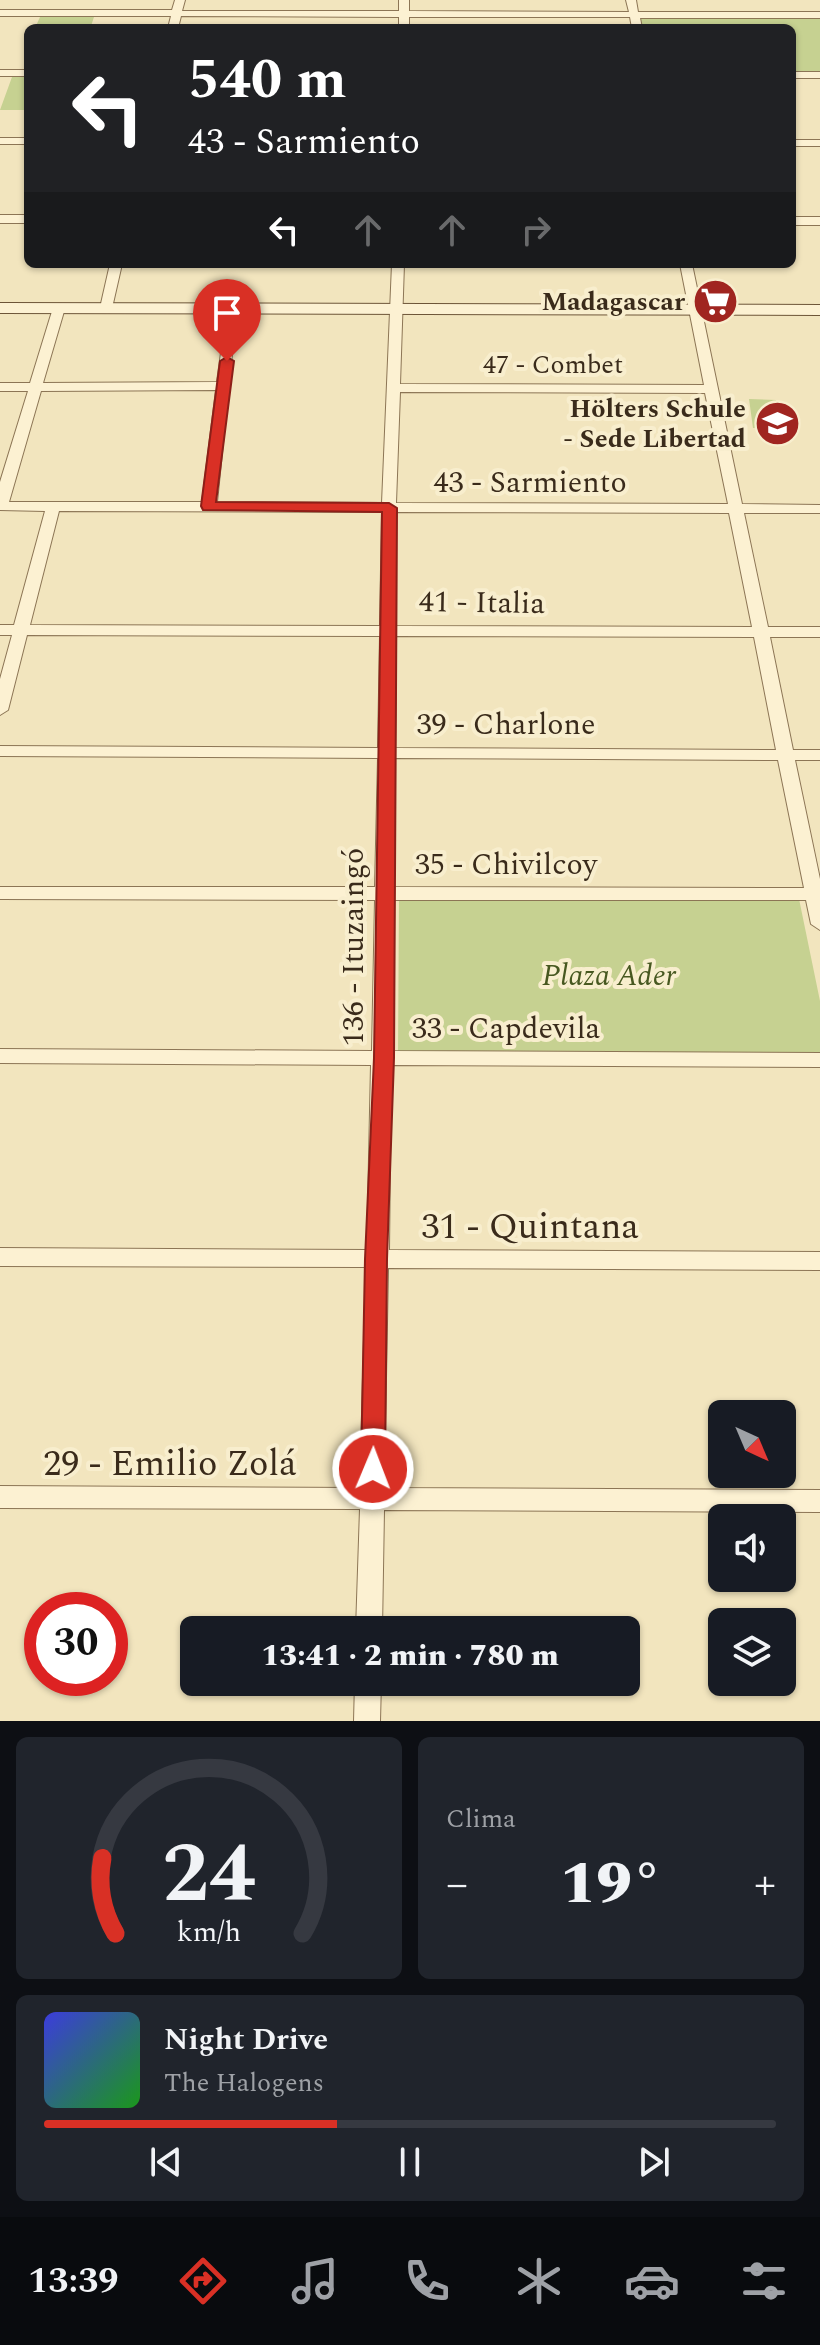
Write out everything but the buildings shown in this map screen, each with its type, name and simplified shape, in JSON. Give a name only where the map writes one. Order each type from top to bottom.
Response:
[{"type":"street","points":[[174,24],[180,0]]},
{"type":"street","points":[[404,0],[404,24]]},
{"type":"street","points":[[631,0],[636,24]]},
{"type":"street","points":[[0,13],[820,15]]},
{"type":"street","points":[[0,73],[24,73]]},
{"type":"street","points":[[796,75],[820,75]]},
{"type":"street","points":[[0,141],[24,141]]},
{"type":"street","points":[[796,143],[820,143]]},
{"type":"street","points":[[0,219],[24,219]]},
{"type":"street","points":[[796,221],[820,221]]},
{"type":"street","points":[[106,308],[115,268]]},
{"type":"street","name":"136 - Ituzaingó","points":[[369,1616],[376,1259],[384,1058],[389,508],[398,268]]},
{"type":"street","points":[[687,268],[817,894],[820,924]]},
{"type":"street","points":[[0,308],[820,310]]},
{"type":"street","points":[[0,506],[59,308]]},
{"type":"street","points":[[209,506],[233,309]]},
{"type":"street","points":[[0,387],[224,386]]},
{"type":"street","name":"47 - Combet","points":[[395,388],[711,389]]},
{"type":"street","name":"43 - Sarmiento","points":[[0,506],[820,509]]},
{"type":"street","points":[[0,710],[53,506]]},
{"type":"street","name":"41 - Italia","points":[[0,630],[820,632]]},
{"type":"street","name":"39 - Charlone","points":[[0,751],[820,755]]},
{"type":"street","name":"35 - Chivilcoy","points":[[0,893],[385,891],[817,894]]},
{"type":"street","name":"33 - Capdevila","points":[[0,1056],[820,1060]]},
{"type":"street","name":"31 - Quintana","points":[[0,1257],[820,1261]]},
{"type":"street","name":"29 - Emilio Zolá","points":[[0,1497],[820,1501]]},
{"type":"street","points":[[367,1721],[368,1696]]},
{"type":"green space","points":[[40,17],[94,17],[92,24],[37,24]]},
{"type":"green space","points":[[638,17],[820,18],[820,74],[796,74],[796,24],[640,24]]},
{"type":"green space","points":[[12,77],[24,77],[24,110],[0,110]]},
{"type":"green space","points":[[749,399],[776,400],[780,428],[753,428]]},
{"type":"green space","name":"Plaza Ader","points":[[798,894],[820,1001],[820,1054],[398,1056],[399,895]]},
{"type":"place","name":"Madagascar","points":[[716,301]]},
{"type":"place","name":"Hölters Schule - Sede Libertad","points":[[777,423]]},
{"type":"route","points":[[227,361],[209,506],[389,508],[384,1058],[376,1259],[373,1469]]}]
